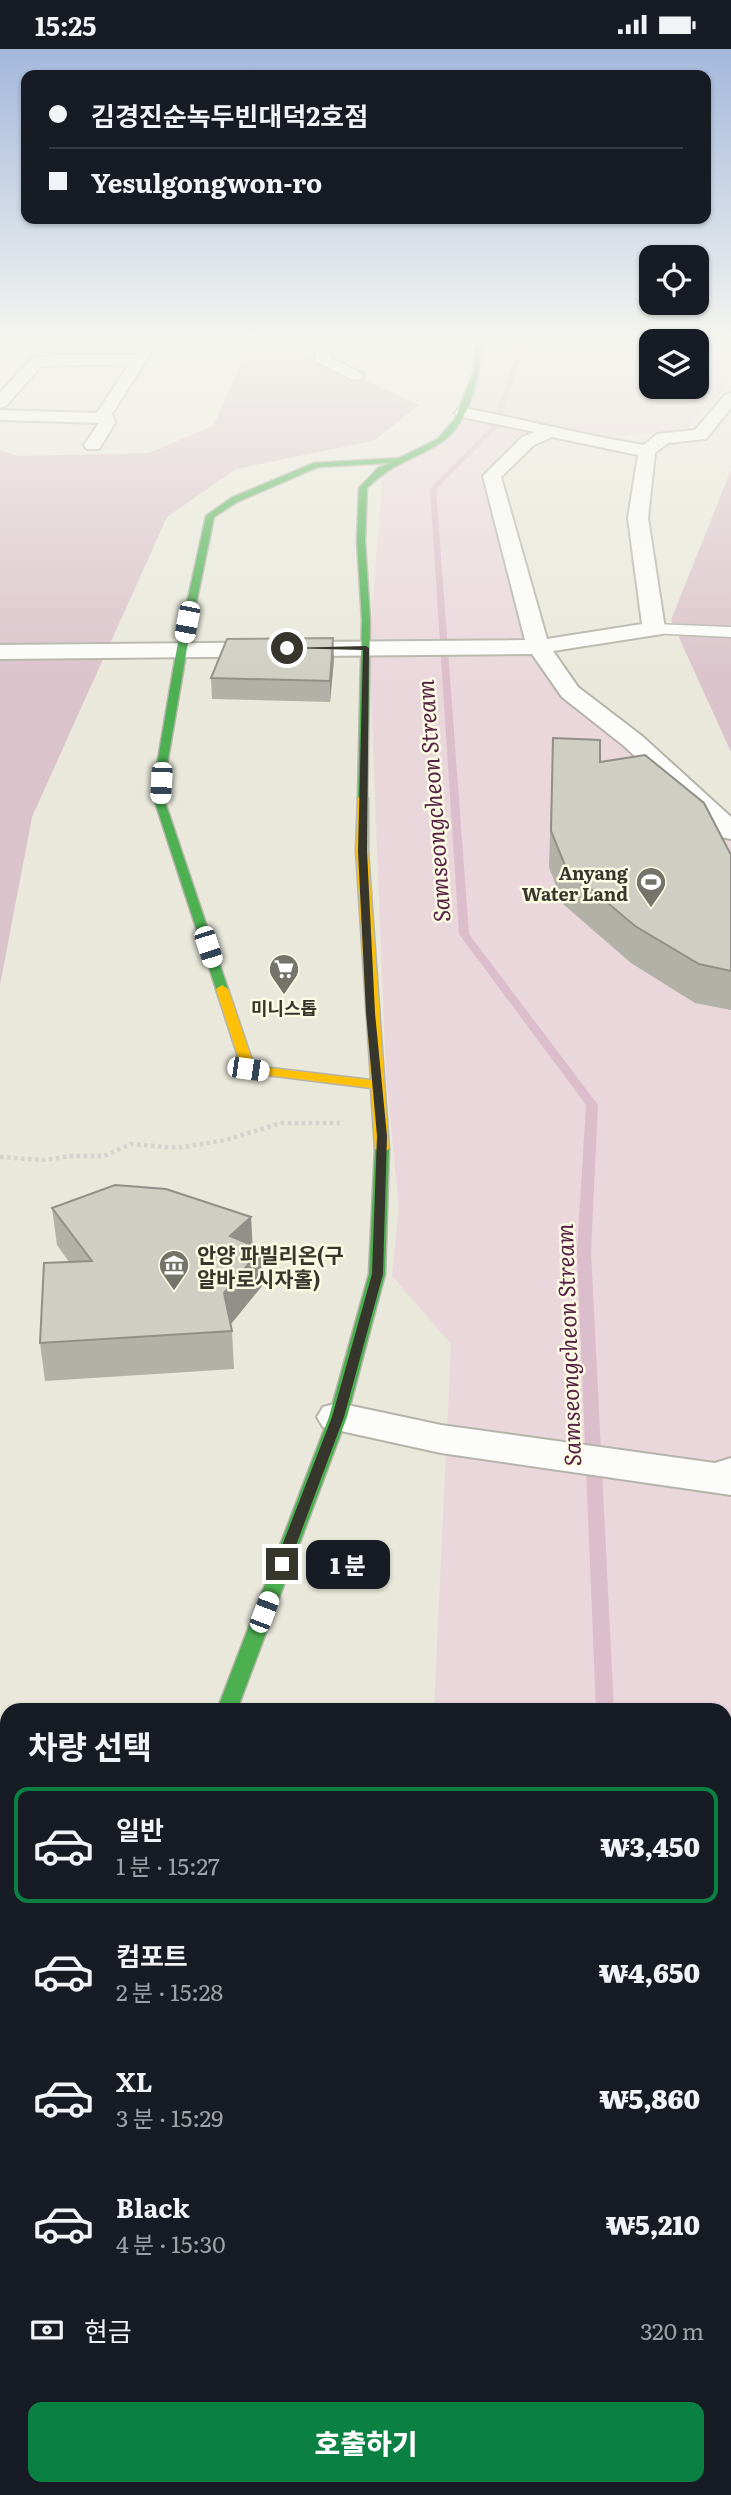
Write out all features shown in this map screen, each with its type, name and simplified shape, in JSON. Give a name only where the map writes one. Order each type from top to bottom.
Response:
[{"type":"street","points":[[230,1703],[338,1417],[377,1274],[382,1136],[362,851],[366,648],[361,541],[363,488],[381,470],[412,454]]},
{"type":"street","points":[[514,454],[492,476],[538,647],[570,692],[632,741],[731,831]]},
{"type":"street","points":[[0,652],[182,648],[538,647],[654,629],[638,518],[647,454]]},
{"type":"street","points":[[377,1085],[248,1069],[160,802],[162,765],[182,648],[210,516],[234,500],[317,465],[401,460]]},
{"type":"street","points":[[338,1417],[441,1439],[713,1473]]},
{"type":"lane","points":[[654,629],[731,632]]},
{"type":"path","points":[[0,1157],[44,1160],[70,1156],[104,1156],[131,1144],[177,1148],[226,1140],[281,1123],[359,1123],[379,1120]]},
{"type":"shaded area","points":[[0,454],[309,454],[236,469],[167,517],[32,817],[0,985]]},
{"type":"shaded area","points":[[408,454],[516,454],[494,476],[541,647],[636,742],[731,828],[731,1703],[434,1703],[451,1344],[392,1276],[399,1208],[386,1074],[369,648],[383,470]]},
{"type":"shaded area","points":[[731,470],[731,752],[671,620]]},
{"type":"building","points":[[333,638],[330,681],[211,678],[227,639]]},
{"type":"building","points":[[553,738],[600,740],[600,762],[645,755],[704,803],[731,855],[731,971],[699,964],[635,926],[566,868],[551,831]]},
{"type":"building","name":"안양 파빌리온(구 알바로시자홀)","points":[[115,1185],[166,1189],[251,1217],[230,1236],[261,1249],[224,1293],[232,1331],[40,1343],[44,1263],[92,1261],[52,1208]]},
{"type":"waterway","name":"Samseongcheon Stream","points":[[468,454],[433,489],[464,934],[592,1105],[584,1251],[605,1703]]},
{"type":"traffic: fast","points":[[363,798],[366,620],[361,541],[363,488],[381,470],[412,454]]},
{"type":"traffic: fast","points":[[222,989],[160,802],[162,765],[182,648],[210,516],[234,500],[317,465],[401,460]]},
{"type":"traffic: fast","points":[[230,1703],[338,1417],[377,1274],[382,1149]]},
{"type":"traffic: slow","points":[[363,798],[362,851],[382,1149]]},
{"type":"traffic: slow","points":[[222,989],[248,1069],[377,1085]]},
{"type":"place","name":"Anyang Water Land","points":[[651,909]]},
{"type":"place","name":"미니스톱","points":[[284,996]]},
{"type":"place","name":"안양 파빌리온(구 알바로시자홀)","points":[[174,1292]]},
{"type":"route","points":[[282,1564],[338,1417],[377,1274],[382,1136],[371,1013],[362,851],[366,648],[287,648]]}]
